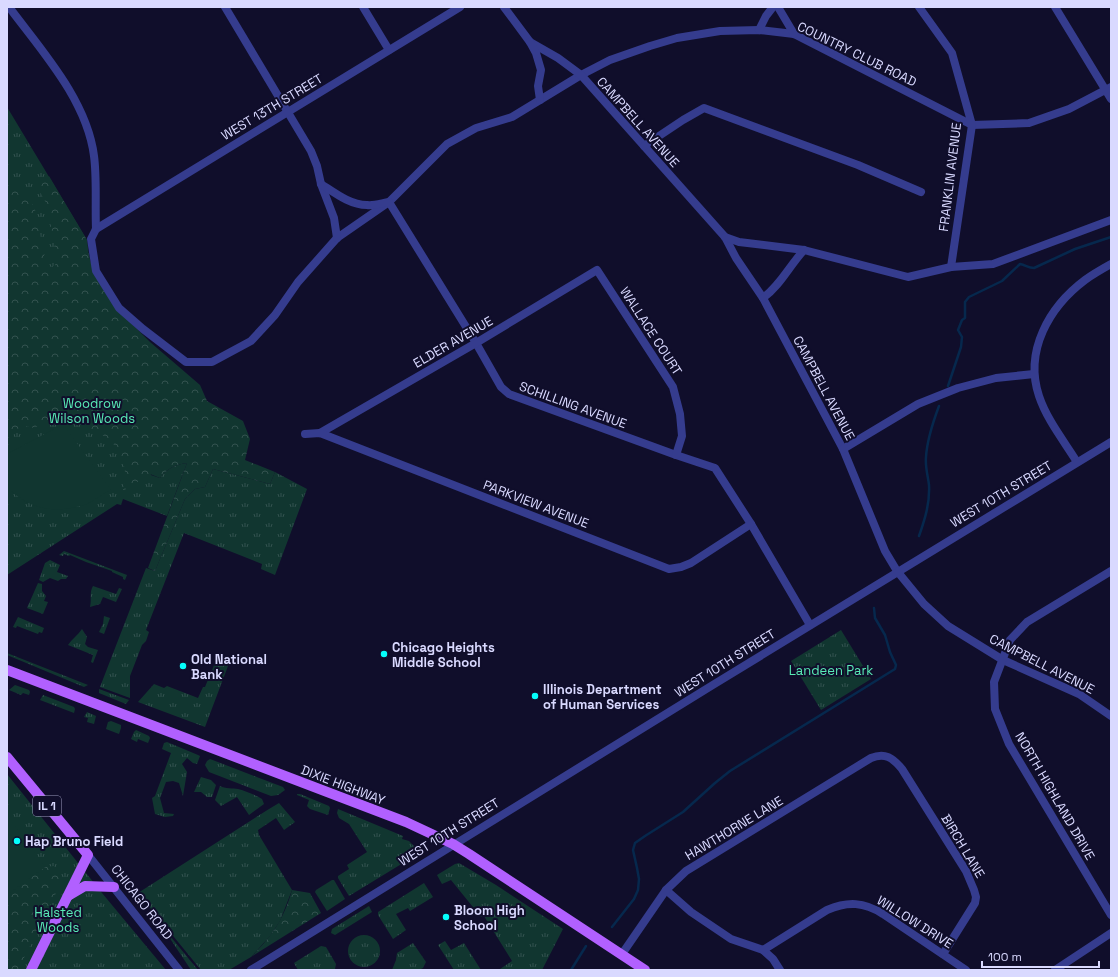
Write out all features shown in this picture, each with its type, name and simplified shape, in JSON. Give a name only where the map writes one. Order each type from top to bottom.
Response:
[{"type":"main road","name":"DIXIE HIGHWAY","points":[[7,670],[406,822],[453,844],[508,878],[645,970]]},
{"type":"main road","name":"CHICAGO ROAD","points":[[7,757],[88,855]]},
{"type":"main road","points":[[31,970],[88,855]]},
{"type":"main road","points":[[68,896],[85,886],[114,887]]},
{"type":"street","points":[[9,7],[58,73],[77,104],[87,128],[94,155],[96,228]]},
{"type":"street","points":[[225,7],[311,151],[317,166],[321,184],[334,218],[338,238]]},
{"type":"street","points":[[363,7],[389,50]]},
{"type":"street","name":"WEST 13TH STREET","points":[[96,228],[460,7]]},
{"type":"street","name":"CAMPBELL AVENUE","points":[[504,7],[530,42],[536,53],[541,70],[538,86],[540,100]]},
{"type":"street","points":[[759,30],[766,16],[773,7]]},
{"type":"street","points":[[778,7],[794,34]]},
{"type":"street","name":"FRANKLIN AVENUE","points":[[919,7],[952,53],[972,125],[950,267]]},
{"type":"street","points":[[1055,7],[1108,88],[1111,99]]},
{"type":"street","name":"COUNTRY CLUB ROAD","points":[[96,228],[91,239],[96,271],[119,308],[143,329],[186,362],[212,362],[251,341],[275,315],[298,282],[338,238],[389,202],[447,144],[476,128],[512,117],[581,75],[610,60],[677,38],[720,31],[759,30],[794,34],[972,125],[1029,123],[1069,109],[1108,88]]},
{"type":"street","name":"CAMPBELL AVENUE","points":[[530,42],[558,58],[581,75],[725,238],[736,258],[763,298],[843,449],[885,551],[897,571],[924,604],[948,626],[1003,660],[1079,694],[1111,716]]},
{"type":"street","points":[[644,146],[704,108],[858,165],[921,192]]},
{"type":"street","points":[[321,184],[351,202],[367,205],[389,202]]},
{"type":"street","name":"SCHILLING AVENUE","points":[[389,202],[501,386],[509,394],[715,468],[751,524],[810,625]]},
{"type":"street","points":[[725,238],[739,242],[804,250],[908,277],[950,267],[993,264],[1111,220]]},
{"type":"street","points":[[763,298],[772,292],[794,261],[804,250]]},
{"type":"street","points":[[1077,462],[1045,412],[1039,396],[1034,374],[1037,345],[1046,322],[1063,300],[1085,280],[1111,264]]},
{"type":"street","name":"ELDER AVENUE","points":[[320,433],[476,343],[597,270]]},
{"type":"street","name":"WALLACE COURT","points":[[597,270],[672,387],[680,414],[682,436],[676,455]]},
{"type":"street","points":[[843,449],[918,404],[958,388],[996,378],[1034,374]]},
{"type":"street","name":"PARKVIEW AVENUE","points":[[306,434],[320,433],[669,569],[681,567],[691,563],[751,524]]},
{"type":"street","name":"WEST 10TH STREET","points":[[251,970],[897,571],[1111,442]]},
{"type":"street","name":"NORTH HIGHLAND DRIVE","points":[[1111,571],[1027,622],[1010,640],[994,682],[995,709],[1009,744],[1111,915]]},
{"type":"street","name":"HAWTHORNE LANE","points":[[622,954],[666,890],[679,877],[871,758],[886,755]]},
{"type":"street","name":"BIRCH LANE","points":[[886,755],[892,758],[902,769],[966,871],[976,897],[975,903],[942,954]]},
{"type":"street","name":"CHICAGO ROAD","points":[[88,855],[179,970]]},
{"type":"street","points":[[666,890],[691,912],[732,940],[764,950],[780,970]]},
{"type":"street","name":"WILLOW DRIVE","points":[[764,950],[827,910],[837,906],[861,904],[872,907],[966,970]]},
{"type":"street","points":[[1055,970],[1111,933]]},
{"type":"green space","name":"Woodrow Wilson Woods","points":[[7,107],[87,240],[92,267],[113,305],[151,475],[160,478],[172,468],[187,463],[167,516],[123,499],[121,505],[117,504],[7,575]]},
{"type":"green space","name":"Woodrow Wilson Woods","points":[[49,176],[87,240],[88,253],[92,269],[113,305],[150,342],[200,385],[207,401],[243,421],[250,439],[245,460],[275,472],[270,484],[213,469],[205,487],[195,489],[185,499],[155,571],[148,568],[187,463],[172,468],[160,478],[150,474],[123,491],[125,472],[119,451],[108,439],[89,428],[81,421],[71,402],[61,419],[45,422],[34,428],[25,426],[17,429],[7,444],[7,179],[29,198],[36,212],[44,256],[50,267],[56,265],[57,259],[47,205],[38,188]]},
{"type":"green space","points":[[65,427],[111,490],[91,502],[73,508],[52,509],[33,505],[15,494],[7,487],[7,454],[56,428]]},
{"type":"green space","points":[[213,469],[270,484],[275,472],[307,489],[275,575],[261,569],[262,564],[184,533],[146,630],[149,632],[146,641],[142,645],[130,676],[130,698],[100,687],[146,568],[155,571],[185,499],[195,489],[205,487]]},
{"type":"green space","points":[[64,551],[127,575],[125,580],[123,577],[112,571],[70,555],[59,555]]},
{"type":"green space","points":[[50,560],[60,565],[57,572],[68,576],[66,579],[61,579],[58,581],[50,578],[43,582],[39,580],[45,563]]},
{"type":"green space","points":[[38,583],[42,584],[42,591],[46,596],[44,601],[48,602],[43,614],[27,608]]},
{"type":"green space","points":[[93,586],[116,594],[119,588],[122,589],[116,602],[103,597],[100,604],[90,607],[91,591]]},
{"type":"green space","points":[[104,616],[110,618],[104,634],[99,632],[103,624]]},
{"type":"green space","points":[[18,617],[44,628],[42,633],[39,632],[38,634],[17,626],[16,628],[13,627]]},
{"type":"green space","points":[[82,629],[87,637],[85,644],[88,647],[98,650],[93,663],[91,662],[93,655],[68,645]]},
{"type":"green space","name":"Landeen Park","points":[[841,630],[871,679],[821,710],[791,661]]},
{"type":"green space","points":[[7,653],[88,685],[84,687],[7,655]]},
{"type":"green space","points":[[217,658],[227,662],[228,666],[205,727],[138,702],[154,684],[164,688],[167,686],[198,698],[203,687],[205,687]]},
{"type":"green space","points":[[15,685],[29,690],[29,695],[23,693],[21,695],[9,690]]},
{"type":"green space","points":[[99,689],[129,700],[126,704],[99,693]]},
{"type":"green space","points":[[43,695],[74,707],[74,713],[40,700]]},
{"type":"green space","points":[[87,712],[96,716],[94,724],[87,722],[88,718],[84,717]]},
{"type":"green space","points":[[111,721],[121,725],[119,734],[106,729],[108,722]]},
{"type":"green space","points":[[136,730],[149,736],[150,738],[148,743],[138,739],[137,742],[131,739]]},
{"type":"green space","points":[[167,742],[200,756],[197,764],[193,763],[187,758],[182,764],[187,772],[183,796],[179,783],[173,781],[166,782],[160,798],[164,813],[174,814],[173,816],[165,817],[155,814],[152,798],[155,796],[171,753],[162,749],[164,743]]},
{"type":"green space","points":[[210,759],[283,787],[285,790],[278,795],[271,796],[209,772],[205,765]]},
{"type":"green space","name":"Halsted Woods","points":[[7,774],[102,893],[166,970],[7,970]]},
{"type":"green space","points":[[201,777],[211,780],[216,785],[212,797],[207,797],[201,792],[194,792]]},
{"type":"green space","points":[[220,786],[250,793],[262,799],[264,804],[249,815],[237,797],[221,806],[215,800]]},
{"type":"green space","points":[[297,794],[329,806],[330,808],[328,815],[310,809],[307,806],[309,800]]},
{"type":"green space","points":[[279,803],[295,822],[284,830],[276,818],[258,830],[259,835],[292,890],[280,921],[270,936],[251,957],[229,970],[201,970],[138,893]]},
{"type":"green space","points":[[338,809],[403,836],[402,839],[409,841],[414,846],[413,855],[408,860],[349,896],[338,876],[349,869],[347,865],[367,852],[349,824],[339,818],[337,813]]},
{"type":"green space","name":"Hap Bruno Field","points":[[7,815],[45,867],[7,895]]},
{"type":"green space","points":[[459,863],[496,885],[563,929],[542,970],[500,969],[512,961],[484,916],[481,917],[451,880],[442,884],[437,875]]},
{"type":"green space","points":[[54,866],[60,875],[61,883],[18,970],[7,970],[7,895],[45,867]]},
{"type":"green space","points":[[334,880],[345,899],[327,911],[315,892]]},
{"type":"green space","points":[[424,883],[433,897],[410,911],[408,908],[396,914],[406,930],[393,939],[378,915],[378,912]]},
{"type":"green space","points":[[292,890],[310,893],[321,913],[251,957],[265,942],[281,918]]},
{"type":"green space","points":[[369,906],[372,912],[335,935],[331,933],[332,929]]},
{"type":"green space","points":[[161,925],[198,970],[191,970]]},
{"type":"green space","points":[[364,935],[373,938],[377,942],[380,951],[377,960],[373,964],[364,967],[355,964],[351,960],[348,951],[351,942],[355,938]]},
{"type":"green space","points":[[445,941],[451,950],[464,943],[481,970],[454,970],[438,945]]},
{"type":"green space","points":[[413,943],[426,962],[423,968],[419,970],[392,970],[397,953]]},
{"type":"green space","points":[[321,946],[326,947],[336,964],[335,969],[298,970],[294,963]]},
{"type":"waterway","points":[[948,386],[961,347],[962,337],[958,330],[962,320],[965,318],[965,302],[969,297],[1002,281],[1020,264],[1034,268],[1075,249],[1111,237]]},
{"type":"waterway","points":[[919,536],[929,498],[926,464],[928,444],[939,406]]},
{"type":"waterway","points":[[612,927],[634,899],[638,890],[639,879],[633,850],[635,843],[683,812],[730,771],[895,669],[896,665],[885,635],[875,618],[874,608]]},
{"type":"waterway","points":[[571,970],[586,946]]},
{"type":"place","name":"Chicago Heights Middle School","points":[[384,654]]},
{"type":"place","name":"Old National Bank","points":[[183,666]]},
{"type":"place","name":"Illinois Department of Human Services","points":[[535,696]]},
{"type":"place","name":"Hap Bruno Field","points":[[17,841]]},
{"type":"place","name":"Bloom High School","points":[[446,917]]}]
